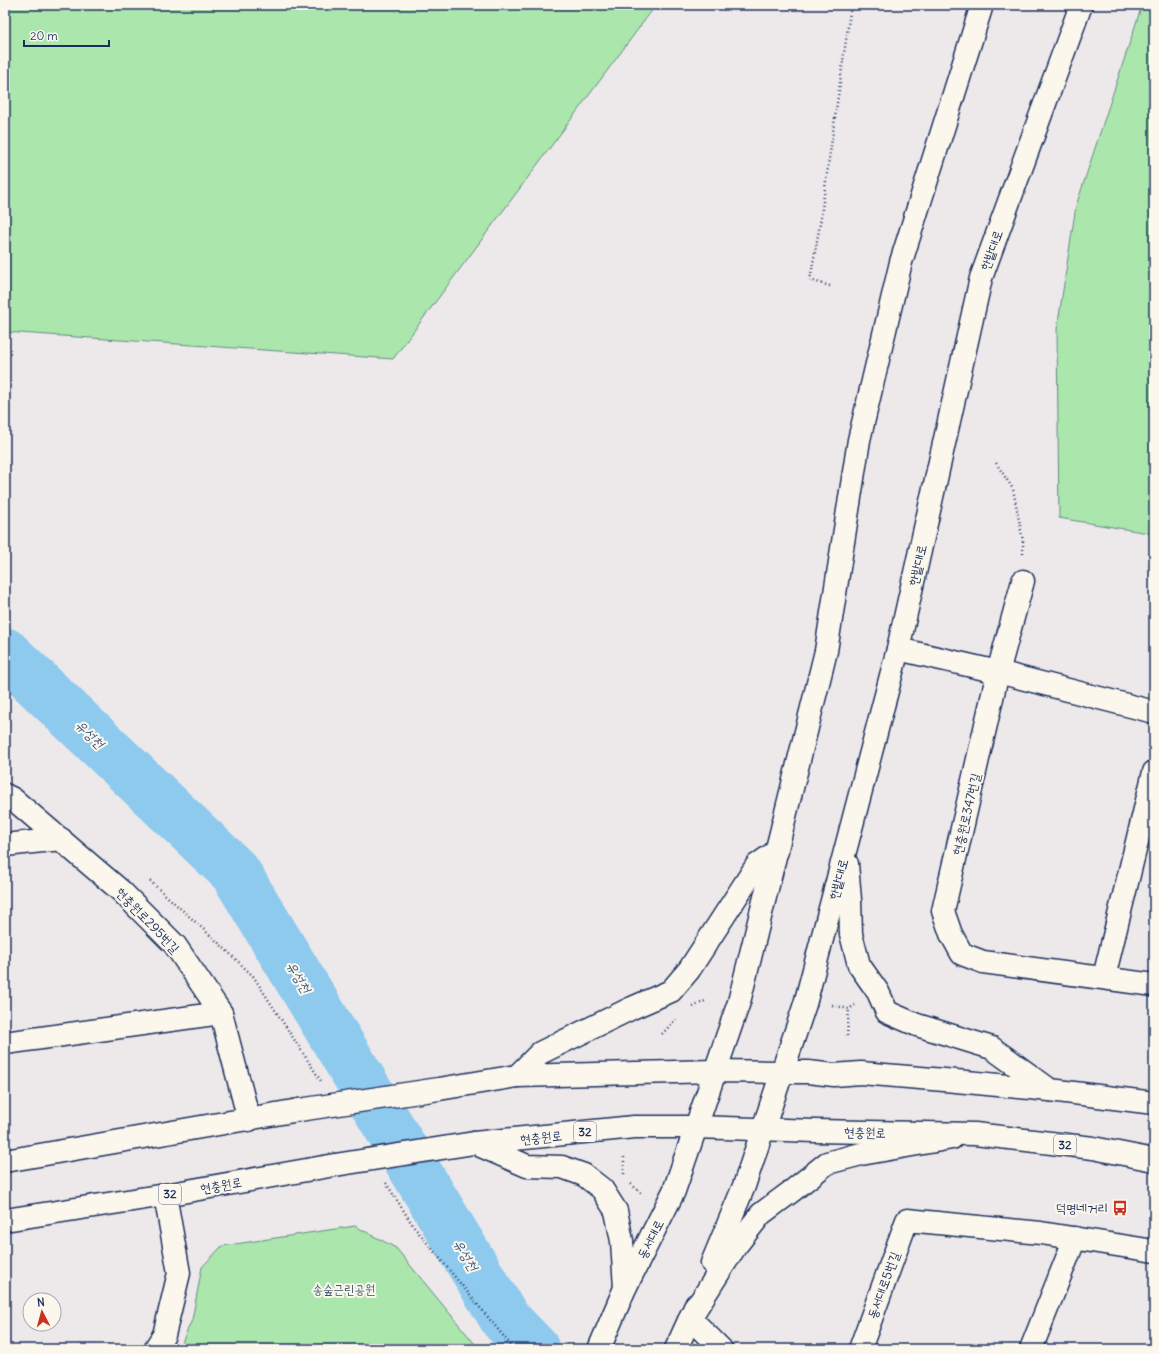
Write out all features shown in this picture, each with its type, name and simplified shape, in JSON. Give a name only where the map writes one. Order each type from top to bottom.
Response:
[{"type":"main road","points":[[696,1127],[739,1002],[826,651],[859,440],[901,262],[982,5]]},
{"type":"main road","name":"한밭대로","points":[[763,1129],[805,1004],[898,649],[981,278],[1081,5]]},
{"type":"main road","name":"현충원로347번길","points":[[1023,581],[998,672],[944,911],[951,934],[962,954],[983,962],[1104,977]]},
{"type":"main road","points":[[898,649],[998,672],[1154,712]]},
{"type":"main road","points":[[1154,772],[1104,977],[1154,984]]},
{"type":"main road","name":"현충원로295번길","points":[[5,795],[13,799],[121,891],[175,945],[221,1013],[249,1120]]},
{"type":"main road","points":[[5,845],[61,839]]},
{"type":"main road","points":[[845,849],[850,900],[851,934],[859,965],[878,992],[887,1012],[917,1025],[992,1048],[1050,1090]]},
{"type":"main road","points":[[517,1076],[540,1053],[632,1008],[671,991],[689,970],[757,865],[777,851]]},
{"type":"main road","points":[[5,1043],[221,1013]]},
{"type":"main road","points":[[5,1161],[249,1120],[299,1110],[517,1076],[715,1070],[808,1072],[834,1075],[860,1073],[1050,1090],[1154,1103]]},
{"type":"main road","name":"현충원로","points":[[5,1220],[165,1195],[335,1164],[474,1143],[634,1127],[696,1127],[975,1134],[1093,1148],[1154,1160]]},
{"type":"main road","name":"동서대로","points":[[598,1349],[625,1288],[674,1192],[696,1127]]},
{"type":"main road","points":[[677,1345],[690,1318],[744,1186],[763,1129]]},
{"type":"main road","points":[[690,1318],[735,1247],[761,1214],[827,1163],[861,1154],[975,1134]]},
{"type":"main road","points":[[474,1143],[527,1166],[562,1167],[584,1175],[602,1189],[616,1211],[622,1240],[625,1288]]},
{"type":"main road","points":[[155,1349],[164,1336],[179,1273],[165,1195]]},
{"type":"main road","name":"동서대로5번길","points":[[860,1349],[907,1220],[1040,1232],[1075,1238]]},
{"type":"main road","points":[[1032,1349],[1075,1238],[1154,1251]]},
{"type":"main road","points":[[690,1318],[721,1349]]},
{"type":"path","points":[[830,286],[810,280],[819,230],[851,5]]},
{"type":"path","points":[[996,463],[1013,489],[1023,540],[1023,581]]},
{"type":"path","points":[[830,1004],[849,1009],[847,1036]]},
{"type":"path","points":[[662,1034],[677,1018]]},
{"type":"path","points":[[623,1177],[624,1157]]},
{"type":"green space","points":[[5,5],[656,5],[393,359],[5,332]]},
{"type":"green space","points":[[1142,5],[1154,5],[1154,534],[1059,518],[1057,329],[1076,206]]},
{"type":"green space","name":"송숲근린공원","points":[[355,1226],[396,1248],[479,1349],[179,1349],[192,1320],[202,1267],[222,1246]]},
{"type":"waterway","name":"유성천","points":[[5,653],[235,872],[505,1319],[534,1349]]},
{"type":"place","name":"덕명네거리","points":[[1120,1208]]}]
